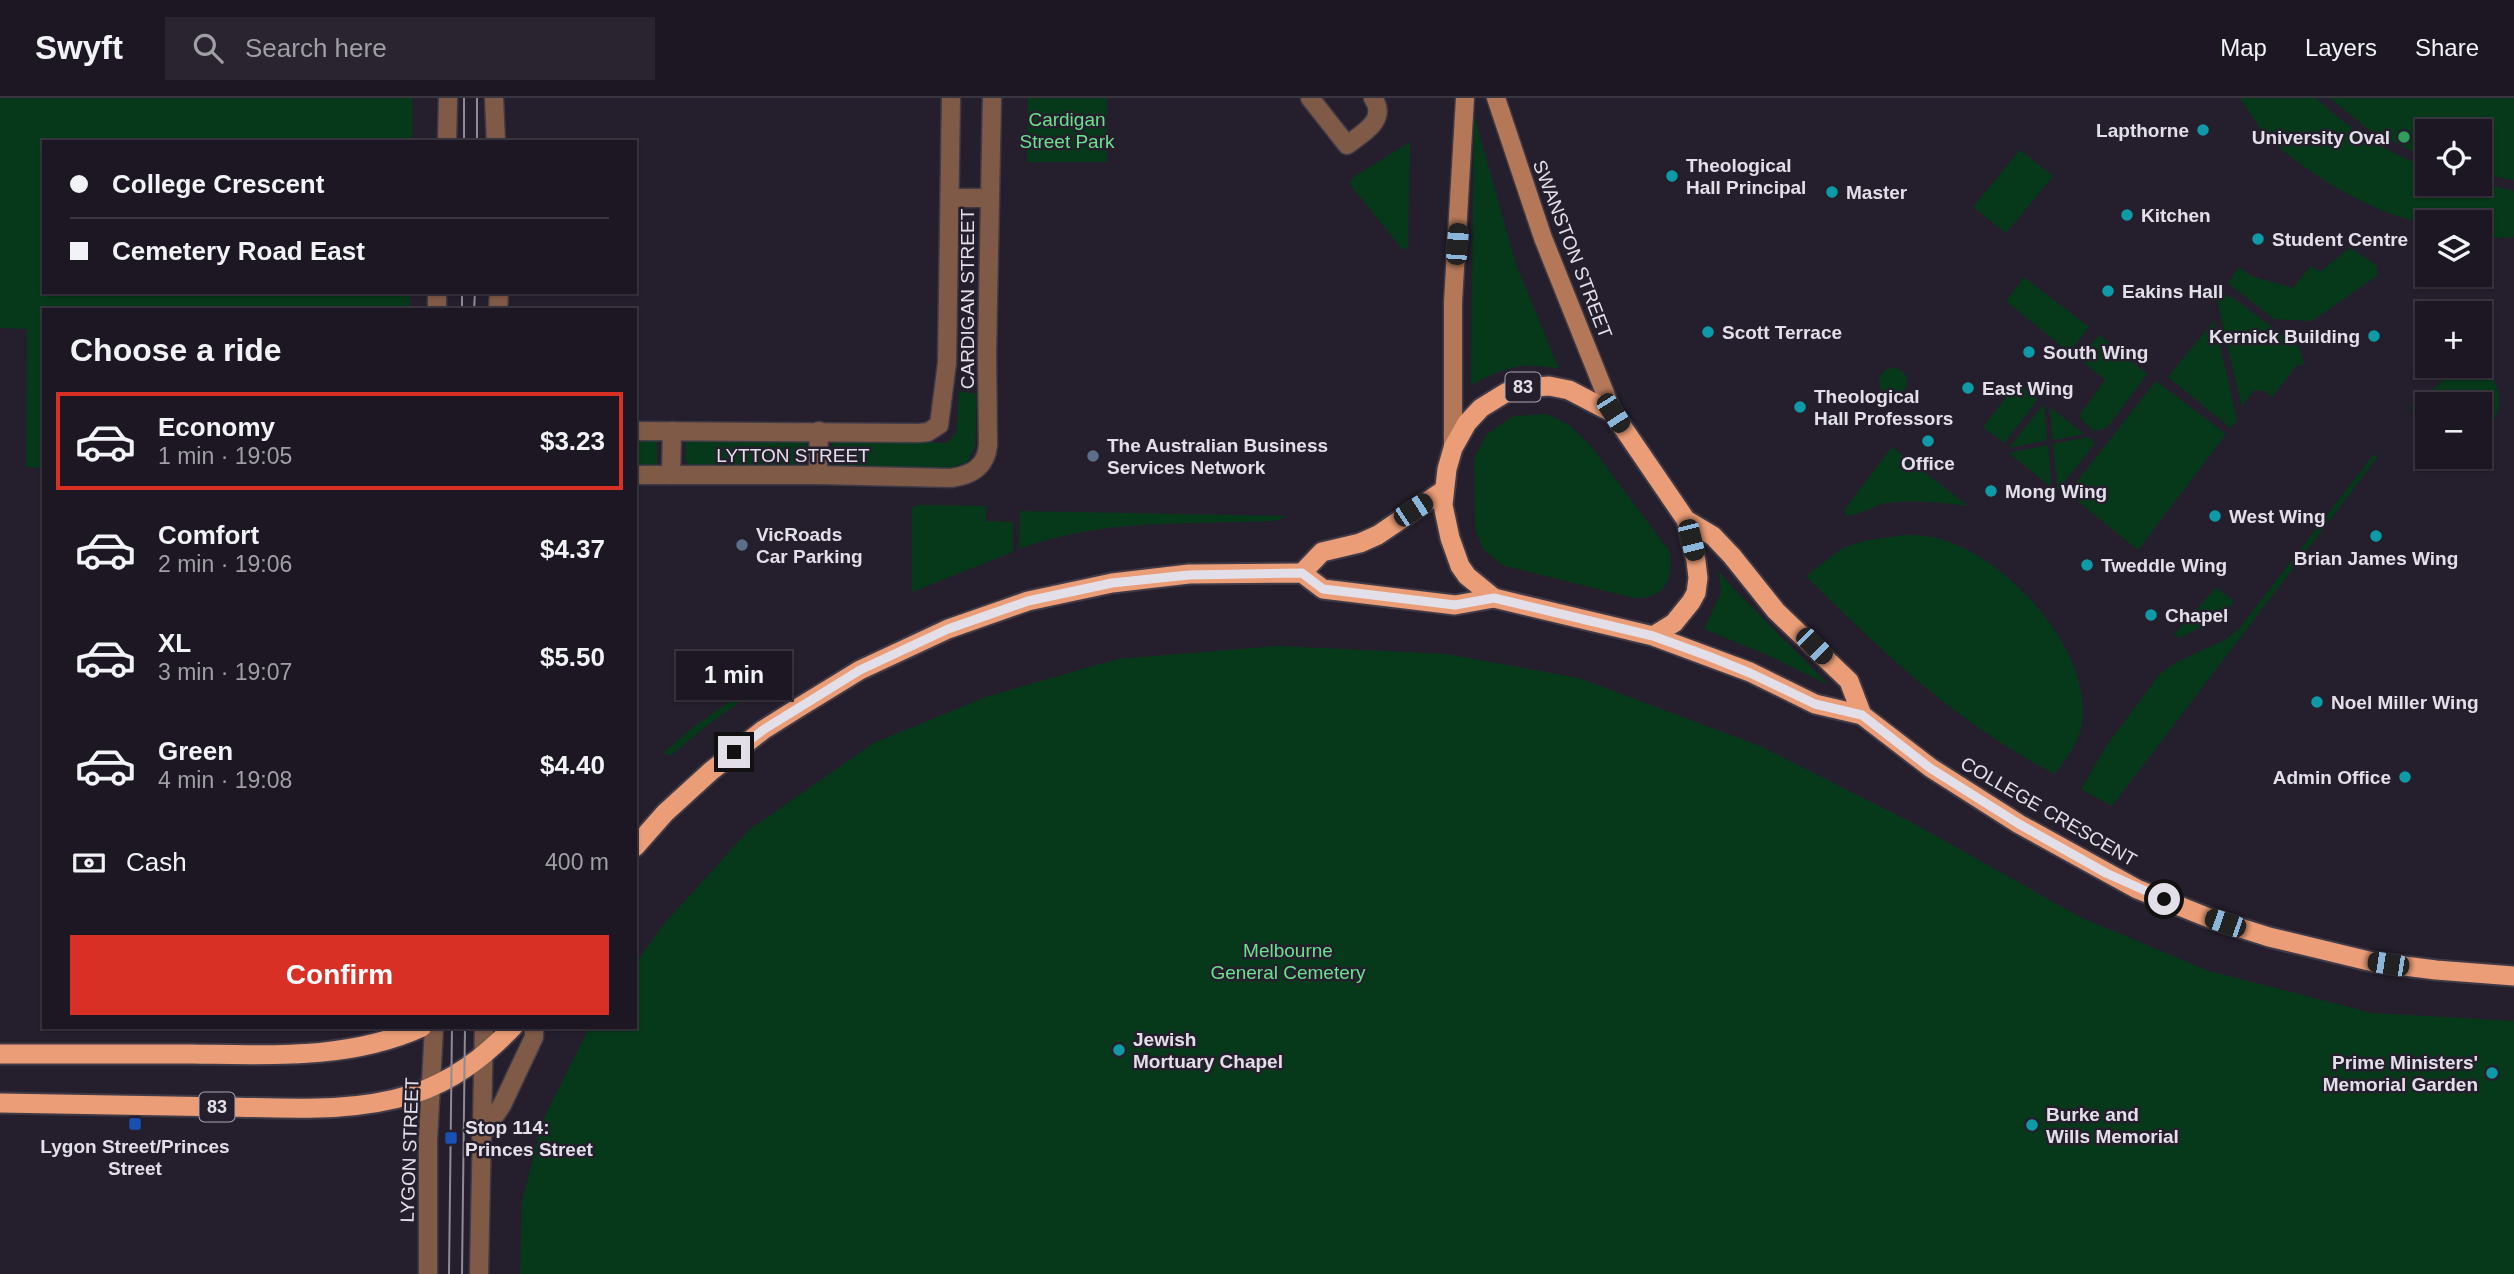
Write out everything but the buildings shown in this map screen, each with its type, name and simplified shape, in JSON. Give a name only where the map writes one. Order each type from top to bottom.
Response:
[{"type":"highway","name":"83","points":[[1302,573],[1323,589],[1455,605],[1494,598],[1653,636],[1664,631],[1682,614],[1696,593],[1696,561],[1686,520],[1613,413],[1569,390],[1549,386],[1520,388],[1507,392],[1481,408],[1467,423],[1453,448],[1443,505],[1450,538],[1456,559],[1467,576],[1494,598]]},
{"type":"highway","points":[[637,845],[687,792],[763,730],[860,670],[948,629],[1028,601],[1112,583],[1189,575],[1302,573],[1322,552],[1360,543],[1378,535],[1444,490]]},
{"type":"highway","name":"83","points":[[1686,520],[1713,536],[1776,611],[1849,681],[1862,715]]},
{"type":"highway","name":"COLLEGE CRESCENT","points":[[1653,636],[1750,673],[1815,704],[1862,715],[1930,768],[2019,824],[2137,889],[2209,918],[2269,937],[2373,961],[2437,970],[2514,976]]},
{"type":"highway","points":[[0,1054],[316,1053],[390,1039],[417,1029]]},
{"type":"highway","name":"83","points":[[0,1103],[322,1108],[376,1103],[432,1087],[452,1078],[483,1056],[511,1029]]},
{"type":"main road","points":[[1453,448],[1452,302],[1465,98]]},
{"type":"main road","name":"SWANSTON STREET","points":[[1496,98],[1543,238],[1613,413]]},
{"type":"street","points":[[447,140],[448,98]]},
{"type":"street","points":[[494,98],[496,140]]},
{"type":"street","name":"CARDIGAN STREET","points":[[939,425],[947,363],[951,98]]},
{"type":"street","name":"CARDIGAN STREET","points":[[951,478],[973,472],[983,463],[988,452],[992,98]]},
{"type":"street","points":[[1310,98],[1347,145],[1375,122],[1378,108],[1373,98]]},
{"type":"street","points":[[950,198],[989,198]]},
{"type":"street","name":"LYTTON STREET","points":[[637,431],[923,433],[932,431],[939,425]]},
{"type":"street","points":[[671,475],[672,431]]},
{"type":"street","points":[[818,475],[819,431]]},
{"type":"street","name":"LYTTON STREET","points":[[637,475],[951,478]]},
{"type":"street","name":"LYGON STREET","points":[[428,1274],[428,1140],[434,1029]]},
{"type":"street","points":[[479,1274],[484,1029]]},
{"type":"street","points":[[481,1136],[502,1105],[534,1037],[534,1029]]},
{"type":"green space","points":[[0,98],[412,98],[412,140],[42,140],[42,294],[410,294],[410,308],[42,308],[42,468],[26,467],[27,329],[0,328]]},
{"type":"green space","name":"Cardigan Street Park","points":[[1028,98],[1107,98],[1107,162],[1027,162]]},
{"type":"green space","points":[[2240,98],[2316,98],[2368,139],[2415,162],[2415,196],[2492,196],[2492,186],[2514,191],[2514,237],[2492,237],[2492,210],[2415,210],[2415,220],[2363,202],[2317,176],[2279,147],[2258,125]]},
{"type":"green space","name":"University Oval","points":[[2330,98],[2514,98],[2514,180],[2492,176],[2492,119],[2415,119],[2415,152],[2368,129]]},
{"type":"green space","points":[[1474,115],[1516,265],[1559,369],[1523,366],[1494,374],[1471,385]]},
{"type":"green space","points":[[1410,142],[1408,247],[1403,250],[1349,183],[1354,177]]},
{"type":"green space","points":[[2020,150],[2053,176],[2006,233],[1973,207]]},
{"type":"green space","points":[[2350,248],[2376,265],[2378,275],[2312,321],[2274,319],[2228,283],[2239,267],[2251,276],[2293,288],[2311,266],[2320,272]]},
{"type":"green space","points":[[2024,277],[2089,327],[2069,352],[2006,301]]},
{"type":"green space","points":[[2222,294],[2233,298],[2299,347],[2304,363],[2302,366],[2298,364],[2272,397],[2263,390],[2253,391],[2242,407],[2217,300]]},
{"type":"green space","points":[[2214,321],[2237,420],[2231,428],[2168,377]]},
{"type":"green space","points":[[2099,335],[2147,374],[2107,428],[2093,431],[2079,416],[2105,380],[2080,359]]},
{"type":"green space","points":[[1893,368],[1903,372],[1907,382],[1903,392],[1893,396],[1883,392],[1879,382],[1883,372]]},
{"type":"green space","points":[[2442,378],[2492,378],[2499,401],[2492,423],[2492,392],[2430,392],[2441,383]]},
{"type":"green space","points":[[2156,381],[2226,434],[2138,550],[2068,493]]},
{"type":"green space","points":[[2017,383],[2038,399],[2004,443],[1983,427]]},
{"type":"green space","points":[[959,391],[977,394],[975,447],[967,462],[962,465],[943,469],[836,467],[831,462],[831,446],[836,441],[947,443],[957,432]]},
{"type":"green space","points":[[2044,404],[2047,440],[2009,448]]},
{"type":"green space","points":[[2050,407],[2084,434],[2053,440]]},
{"type":"green space","points":[[1547,414],[1569,425],[1590,445],[1670,552],[1668,579],[1660,591],[1634,598],[1502,565],[1483,549],[1475,528],[1474,458],[1487,434],[1514,416]]},
{"type":"green space","points":[[2088,437],[2095,443],[2058,490],[2053,444]]},
{"type":"green space","points":[[637,439],[650,439],[657,443],[657,465],[637,468]]},
{"type":"green space","points":[[689,439],[804,441],[807,461],[800,467],[691,465],[685,460],[686,443]]},
{"type":"green space","points":[[2048,445],[2051,487],[2009,453]]},
{"type":"green space","points":[[1892,447],[1968,506],[1898,502],[1846,515],[1845,509]]},
{"type":"green space","points":[[2374,454],[2377,458],[2112,806],[2081,789],[2107,745],[2160,674],[2238,630]]},
{"type":"green space","points":[[916,505],[986,506],[986,521],[1013,522],[1013,552],[912,592],[912,509]]},
{"type":"green space","points":[[1020,511],[1288,516],[1274,521],[1177,523],[1114,528],[1051,539],[1019,549]]},
{"type":"green space","points":[[1905,535],[1947,541],[1998,570],[2044,615],[2062,642],[2075,671],[2082,700],[2081,728],[2074,747],[2055,774],[1986,733],[1954,710],[1892,659],[1806,576],[1843,548],[1864,541]]},
{"type":"green space","points":[[1719,571],[1829,685],[1768,655],[1704,629],[1721,593]]},
{"type":"green space","points":[[2216,588],[2234,601],[2220,618],[2179,638],[2174,634]]},
{"type":"green space","name":"Melbourne General Cemetery","points":[[1279,646],[1446,654],[1579,678],[1760,746],[1913,823],[2080,917],[2209,971],[2372,1013],[2514,1021],[2514,1274],[520,1274],[522,1201],[543,1120],[588,1030],[637,1029],[637,961],[664,924],[749,830],[874,743],[986,697],[1118,659]]},
{"type":"green space","points":[[766,676],[767,683],[710,723],[671,755],[664,752],[695,726]]},
{"type":"tram line","points":[[464,98],[464,140]]},
{"type":"tram line","points":[[477,98],[477,140]]},
{"type":"tram line","points":[[462,294],[462,308]]},
{"type":"tram line","points":[[474,308],[475,294]]},
{"type":"tram line","points":[[449,1274],[452,1029]]},
{"type":"tram line","points":[[462,1274],[465,1029]]},
{"type":"place","name":"Lapthorne","points":[[2203,130]]},
{"type":"place","name":"University Oval","points":[[2404,137]]},
{"type":"place","name":"Theological Hall Principal","points":[[1672,176]]},
{"type":"place","name":"Master","points":[[1832,192]]},
{"type":"place","name":"Kitchen","points":[[2127,215]]},
{"type":"place","name":"Student Centre","points":[[2258,239]]},
{"type":"place","name":"Eakins Hall","points":[[2108,291]]},
{"type":"place","name":"Scott Terrace","points":[[1708,332]]},
{"type":"place","name":"Kernick Building","points":[[2374,336]]},
{"type":"place","name":"South Wing","points":[[2029,352]]},
{"type":"place","name":"East Wing","points":[[1968,388]]},
{"type":"place","name":"Theological Hall Professors","points":[[1800,407]]},
{"type":"place","name":"Office","points":[[1928,441]]},
{"type":"place","name":"The Australian Business Services Network","points":[[1093,456]]},
{"type":"place","name":"Mong Wing","points":[[1991,491]]},
{"type":"place","name":"West Wing","points":[[2215,516]]},
{"type":"place","name":"Brian James Wing","points":[[2376,536]]},
{"type":"place","name":"VicRoads Car Parking","points":[[742,545]]},
{"type":"place","name":"Tweddle Wing","points":[[2087,565]]},
{"type":"place","name":"Chapel","points":[[2151,615]]},
{"type":"place","name":"Noel Miller Wing","points":[[2317,702]]},
{"type":"place","name":"Admin Office","points":[[2405,777]]},
{"type":"place","name":"Jewish Mortuary Chapel","points":[[1119,1050]]},
{"type":"place","name":"Prime Ministers' Memorial Garden","points":[[2492,1073]]},
{"type":"place","name":"Lygon Street/Princes Street","points":[[135,1124]]},
{"type":"place","name":"Burke and Wills Memorial","points":[[2032,1125]]},
{"type":"place","name":"Stop 114: Princes Street","points":[[451,1138]]},
{"type":"route","points":[[734,752],[763,730],[860,670],[948,629],[1028,601],[1112,583],[1189,575],[1302,573],[1323,589],[1455,605],[1494,598],[1653,636],[1708,656],[1815,704],[1862,715],[1930,768],[2019,824],[2106,873],[2164,899]]}]
